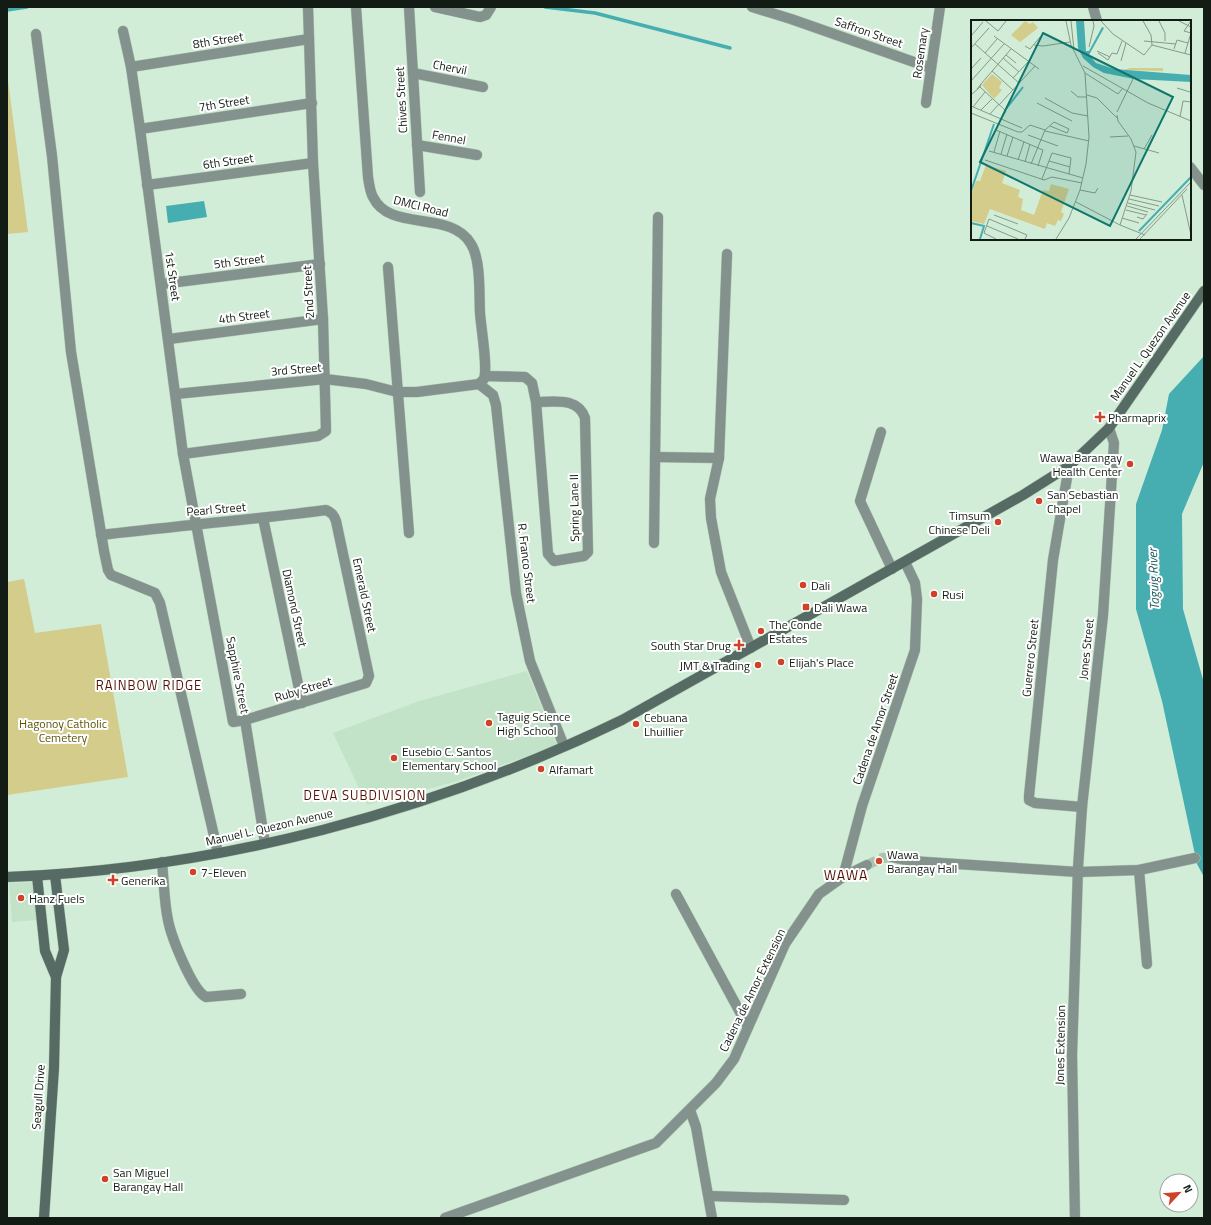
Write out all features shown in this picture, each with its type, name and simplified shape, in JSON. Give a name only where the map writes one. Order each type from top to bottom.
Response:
[{"type":"main road","name":"Manuel L. Quezon Avenue","points":[[7,877],[74,873],[162,862],[218,853],[379,815],[458,789],[564,746],[622,720],[1039,486],[1069,466],[1109,428],[1195,306],[1204,290]]},
{"type":"main road","points":[[57,891],[63,880],[74,873]]},
{"type":"main road","name":"Seagull Drive","points":[[44,1218],[54,1068],[56,977],[64,950],[55,875]]},
{"type":"main road","name":"Seagull Drive","points":[[37,876],[45,951],[56,977]]},
{"type":"main road","points":[[41,921],[60,919]]},
{"type":"street","name":"2nd Street","points":[[183,454],[321,435],[326,431],[323,319],[313,163],[308,7]]},
{"type":"street","name":"DMCI Road","points":[[356,7],[368,177],[373,198],[383,209],[399,216],[444,224],[457,229],[471,244],[477,268],[482,380]]},
{"type":"street","name":"Chives Street","points":[[409,7],[420,192]]},
{"type":"street","points":[[434,7],[480,17],[488,11]]},
{"type":"street","name":"Saffron Street","points":[[752,7],[791,19],[931,68]]},
{"type":"street","name":"Rosemary","points":[[926,103],[940,7]]},
{"type":"street","points":[[1093,7],[1097,20]]},
{"type":"street","name":"1st Street","points":[[123,31],[131,67],[140,128],[162,284],[183,454],[195,524]]},
{"type":"street","points":[[36,34],[52,156],[71,352],[101,535],[110,573],[155,593],[160,603],[218,853]]},
{"type":"street","name":"8th Street","points":[[131,67],[309,39]]},
{"type":"street","name":"Chervil","points":[[413,73],[483,87]]},
{"type":"street","name":"7th Street","points":[[140,128],[312,103]]},
{"type":"street","name":"Fennel","points":[[417,145],[477,155]]},
{"type":"street","name":"6th Street","points":[[147,185],[313,163]]},
{"type":"street","points":[[1191,168],[1204,186]]},
{"type":"street","points":[[654,543],[658,217]]},
{"type":"street","points":[[727,254],[720,458],[710,499],[711,518],[721,572],[751,648]]},
{"type":"street","name":"5th Street","points":[[162,284],[320,264]]},
{"type":"street","points":[[388,267],[409,533]]},
{"type":"street","points":[[1195,306],[1204,300]]},
{"type":"street","name":"4th Street","points":[[169,339],[323,319]]},
{"type":"street","name":"Spring Lane II","points":[[482,380],[527,378],[532,383],[536,402],[548,554],[554,561],[584,556],[588,552],[585,418],[580,409],[572,402],[536,402]]},
{"type":"street","name":"3rd Street","points":[[176,394],[325,379],[366,384],[397,392],[417,392],[482,380]]},
{"type":"street","name":"R. Franco Street","points":[[482,380],[493,395],[496,405],[513,574],[529,656],[564,746]]},
{"type":"street","name":"Jones Street","points":[[1078,872],[1082,807],[1103,607],[1114,443],[1109,428]]},
{"type":"street","points":[[881,432],[860,501],[892,569]]},
{"type":"street","points":[[655,457],[720,458]]},
{"type":"street","name":"Guerrero Street","points":[[1069,466],[1053,560],[1029,800],[1035,803],[1082,807]]},
{"type":"street","name":"Pearl Street","points":[[101,535],[326,510],[333,514]]},
{"type":"street","name":"Emerald Street","points":[[333,514],[367,668],[368,680]]},
{"type":"street","name":"Diamond Street","points":[[263,518],[302,703]]},
{"type":"street","name":"Sapphire Street","points":[[195,524],[233,722],[245,720],[265,843]]},
{"type":"street","name":"Cadena de Amor Street","points":[[843,877],[862,806],[915,650],[917,599],[915,583],[905,562]]},
{"type":"street","name":"Ruby Street","points":[[245,720],[366,683],[368,680]]},
{"type":"street","points":[[892,857],[911,860],[1078,872],[1139,870],[1195,858]]},
{"type":"street","points":[[162,862],[168,921],[184,965],[200,993],[210,998],[240,994]]},
{"type":"street","points":[[843,877],[867,865]]},
{"type":"street","points":[[1139,870],[1147,964]]},
{"type":"street","name":"Jones Extension","points":[[1075,1218],[1072,1055],[1078,872]]},
{"type":"street","name":"Cadena de Amor Extension","points":[[445,1218],[656,1143],[716,1084],[734,1059],[785,944],[819,894],[843,877]]},
{"type":"street","points":[[676,894],[748,1027]]},
{"type":"street","points":[[690,1110],[696,1127],[712,1218]]},
{"type":"street","points":[[708,1196],[844,1200]]},
{"type":"shaded area","points":[[527,671],[557,745],[455,782],[367,805],[333,733],[419,701]]},
{"type":"shaded area","points":[[33,882],[36,920],[12,922],[9,883]]},
{"type":"green space","points":[[7,73],[28,232],[7,234]]},
{"type":"green space","name":"Hagonoy Catholic Cemetery","points":[[24,579],[35,633],[101,624],[128,777],[7,795],[7,582]]},
{"type":"water","points":[[204,201],[207,217],[168,223],[166,206]]},
{"type":"water","name":"Taguig River","points":[[1204,356],[1204,462],[1182,514],[1183,609],[1204,683],[1204,877],[1197,864],[1162,701],[1136,609],[1136,504],[1162,430],[1169,394]]},
{"type":"waterway","points":[[7,10],[27,7]]},
{"type":"waterway","points":[[545,7],[595,13],[730,48]]},
{"type":"tunnel","points":[[867,865],[882,858],[892,857]]},
{"type":"place","name":"Pharmaprix","points":[[1100,417]]},
{"type":"place","name":"Wawa Barangay Health Center","points":[[1130,464]]},
{"type":"place","name":"San Sebastian Chapel","points":[[1039,501]]},
{"type":"place","name":"Timsum Chinese Deli","points":[[998,522]]},
{"type":"place","name":"Dali","points":[[803,585]]},
{"type":"place","name":"Rusi","points":[[934,594]]},
{"type":"place","name":"Dali Wawa","points":[[806,607]]},
{"type":"place","name":"The Conde Estates","points":[[761,631]]},
{"type":"place","name":"South Star Drug","points":[[739,645]]},
{"type":"place","name":"Elijah's Place","points":[[781,662]]},
{"type":"place","name":"JMT & Trading","points":[[758,665]]},
{"type":"place","name":"Taguig Science High School","points":[[489,723]]},
{"type":"place","name":"Cebuana Lhuillier","points":[[636,724]]},
{"type":"place","name":"Eusebio C. Santos Elementary School","points":[[394,758]]},
{"type":"place","name":"Alfamart","points":[[541,769]]},
{"type":"place","name":"Wawa Barangay Hall","points":[[879,861]]},
{"type":"place","name":"7-Eleven","points":[[193,872]]},
{"type":"place","name":"Generika","points":[[113,880]]},
{"type":"place","name":"Hanz Fuels","points":[[21,898]]},
{"type":"place","name":"San Miguel Barangay Hall","points":[[105,1179]]},
{"type":"district","name":"RAINBOW RIDGE","points":[[149,685]]},
{"type":"district","name":"DEVA SUBDIVISION","points":[[365,795]]},
{"type":"district","name":"WAWA","points":[[846,874]]}]
